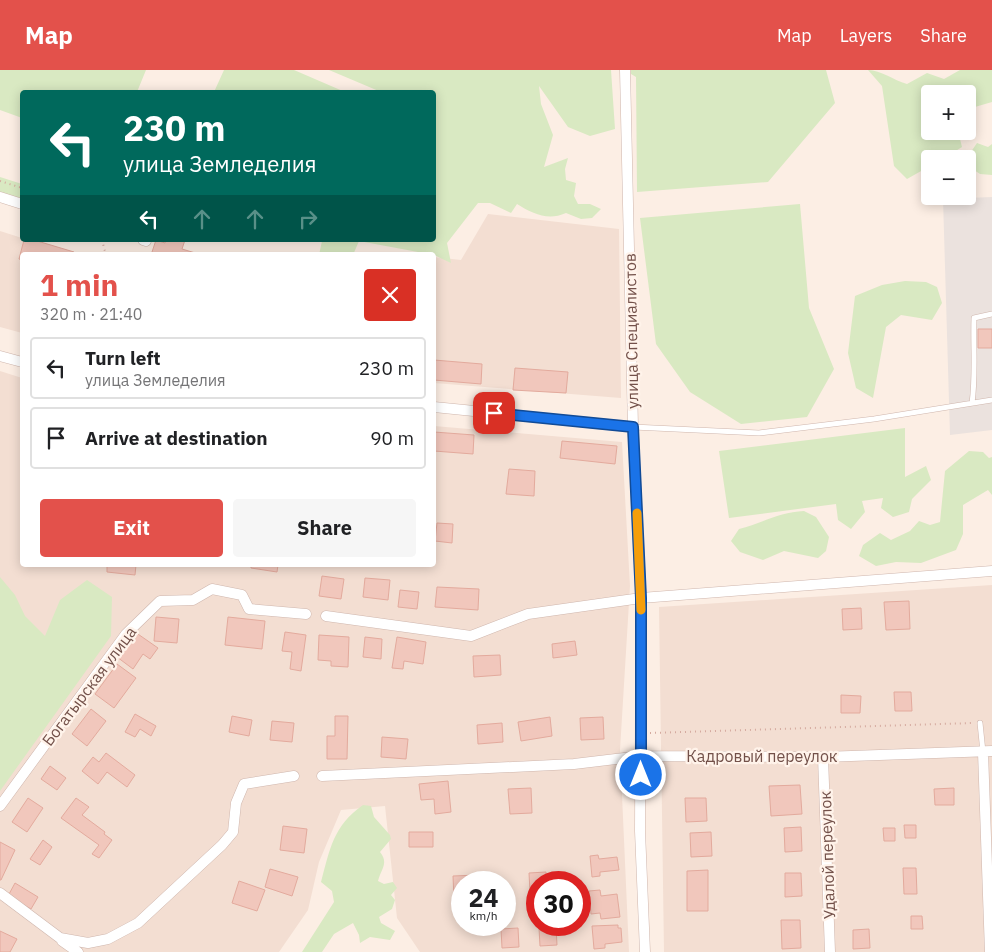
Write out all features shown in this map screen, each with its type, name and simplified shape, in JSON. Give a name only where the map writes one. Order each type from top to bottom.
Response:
[{"type":"street","name":"улица Специалистов","points":[[625,70],[633,427],[641,598],[640,832],[645,952]]},
{"type":"street","points":[[0,197],[20,203]]},
{"type":"street","points":[[0,356],[20,361]]},
{"type":"street","points":[[436,407],[633,427]]},
{"type":"street","points":[[326,616],[471,636],[528,614],[641,598],[992,571]]},
{"type":"street","name":"Богатырская улица","points":[[0,806],[126,634],[160,601],[193,600],[212,589],[242,595],[249,609],[306,614]]},
{"type":"street","points":[[988,752],[990,952]]},
{"type":"street","name":"Кадровый переулок","points":[[322,776],[574,764],[641,756],[823,757],[988,752]]},
{"type":"street","name":"Удалой переулок","points":[[823,757],[830,952]]},
{"type":"street","points":[[60,938],[88,944],[108,939],[138,923],[233,832],[236,803],[244,784],[294,776]]},
{"type":"street","points":[[0,893],[78,952]]},
{"type":"lane","points":[[972,403],[975,381],[974,318],[992,314]]},
{"type":"lane","points":[[633,427],[758,433],[874,419],[992,400]]},
{"type":"lane","points":[[980,723],[988,752]]},
{"type":"path","points":[[0,180],[20,187]]},
{"type":"path","points":[[640,733],[980,723]]},
{"type":"shaded area","points":[[992,197],[992,430],[950,435],[943,205],[976,205],[976,198]]},
{"type":"shaded area","points":[[488,214],[619,229],[621,398],[436,383],[436,257],[461,260]]},
{"type":"shaded area","points":[[0,231],[20,237],[20,242],[38,242],[74,252],[20,252],[20,332],[0,327]]},
{"type":"shaded area","points":[[0,371],[20,377],[20,567],[436,567],[436,426],[622,442],[630,586],[620,750],[629,952],[420,952],[397,918],[385,806],[341,810],[319,862],[308,910],[279,952],[0,952]]},
{"type":"shaded area","points":[[992,585],[992,952],[664,952],[659,607]]},
{"type":"green space","points":[[0,70],[146,70],[138,90],[20,90],[20,117],[0,110]]},
{"type":"green space","points":[[224,70],[294,70],[340,90],[215,90]]},
{"type":"green space","points":[[329,70],[611,70],[615,129],[590,136],[568,127],[539,86],[541,104],[553,135],[544,167],[568,158],[565,169],[566,180],[576,183],[574,196],[578,204],[590,204],[601,209],[592,218],[581,219],[566,213],[553,216],[541,215],[517,204],[511,213],[490,203],[478,203],[447,243],[451,263],[436,256],[436,252],[418,252],[364,242],[436,242],[436,90],[376,90]]},
{"type":"green space","points":[[631,70],[826,70],[835,103],[768,182],[637,192],[636,77],[631,74]]},
{"type":"green space","points":[[868,70],[907,84],[927,73],[944,79],[960,70],[992,70],[992,102],[976,107],[976,85],[921,85],[921,140],[960,140],[962,147],[957,150],[921,150],[921,171],[907,179],[894,166],[882,86]]},
{"type":"green space","points":[[977,143],[988,147],[992,144],[992,175],[980,174],[976,171],[976,150],[972,150]]},
{"type":"green space","points":[[0,177],[20,183],[20,198],[0,193]]},
{"type":"green space","points":[[800,204],[809,308],[834,369],[807,417],[741,424],[690,392],[656,344],[640,218]]},
{"type":"green space","points":[[322,242],[359,242],[354,252],[320,252]]},
{"type":"green space","points":[[905,281],[926,282],[937,287],[942,303],[932,320],[901,315],[886,327],[873,398],[856,388],[848,353],[855,296],[882,285]]},
{"type":"green space","points":[[905,428],[905,477],[926,466],[931,480],[912,499],[909,512],[893,517],[881,508],[883,498],[862,501],[865,512],[851,529],[838,520],[836,504],[729,518],[719,451]]},
{"type":"green space","points":[[969,451],[983,452],[989,458],[992,457],[992,495],[988,490],[963,505],[963,534],[956,550],[921,563],[896,562],[876,566],[859,556],[863,545],[880,533],[891,540],[910,531],[919,521],[930,525],[940,522],[945,471]]},
{"type":"green space","points":[[804,511],[816,517],[829,537],[826,551],[818,558],[784,551],[763,560],[740,552],[731,541],[739,529],[779,516]]},
{"type":"green space","points":[[0,577],[15,595],[25,616],[45,636],[60,600],[87,580],[112,597],[111,636],[0,791]]},
{"type":"green space","points":[[363,805],[371,806],[374,817],[390,835],[391,839],[380,852],[384,859],[384,866],[378,881],[384,884],[393,882],[397,888],[391,895],[395,900],[392,909],[379,917],[381,923],[395,931],[390,940],[370,937],[360,943],[359,935],[353,923],[334,934],[322,952],[302,952],[334,902],[332,891],[321,882],[334,839],[345,821]]},
{"type":"building","points":[[23,242],[41,242],[74,252],[21,252]]},
{"type":"building","points":[[155,242],[184,242],[182,249],[192,252],[152,252]]},
{"type":"building","points":[[978,329],[992,329],[992,348],[978,348]]},
{"type":"building","points":[[436,360],[482,364],[481,384],[436,380]]},
{"type":"building","points":[[515,368],[568,372],[566,393],[513,390]]},
{"type":"building","points":[[436,432],[474,435],[473,454],[436,451]]},
{"type":"building","points":[[562,441],[617,446],[615,464],[560,458]]},
{"type":"building","points":[[509,469],[535,471],[534,496],[506,494]]},
{"type":"building","points":[[437,523],[453,524],[452,543],[436,541]]},
{"type":"building","points":[[107,567],[136,567],[135,575],[107,572]]},
{"type":"building","points":[[251,567],[278,567],[277,572]]},
{"type":"building","points":[[322,576],[344,579],[341,599],[319,596]]},
{"type":"building","points":[[365,578],[390,580],[388,600],[363,597]]},
{"type":"building","points":[[437,587],[479,589],[478,610],[435,607]]},
{"type":"building","points":[[400,590],[419,592],[417,609],[398,607]]},
{"type":"building","points":[[909,601],[910,629],[886,630],[884,602]]},
{"type":"building","points":[[861,608],[862,629],[843,630],[842,609]]},
{"type":"building","points":[[156,617],[179,619],[177,643],[154,641]]},
{"type":"building","points":[[228,617],[265,621],[262,649],[225,645]]},
{"type":"building","points":[[135,632],[158,648],[150,659],[143,654],[133,669],[117,657]]},
{"type":"building","points":[[285,632],[306,635],[301,671],[290,669],[292,652],[282,651]]},
{"type":"building","points":[[319,635],[349,637],[348,667],[331,666],[331,661],[318,660]]},
{"type":"building","points":[[365,637],[382,639],[381,659],[363,657]]},
{"type":"building","points":[[397,637],[426,642],[423,664],[404,661],[403,669],[392,668]]},
{"type":"building","points":[[575,641],[577,655],[553,658],[552,644]]},
{"type":"building","points":[[500,655],[501,675],[474,677],[473,656]]},
{"type":"building","points":[[117,664],[136,678],[114,708],[95,694]]},
{"type":"building","points":[[894,692],[911,692],[912,711],[895,711]]},
{"type":"building","points":[[841,695],[861,696],[860,713],[841,713]]},
{"type":"building","points":[[91,709],[106,721],[87,746],[72,734]]},
{"type":"building","points":[[135,714],[156,726],[151,736],[140,729],[135,737],[125,732]]},
{"type":"building","points":[[232,716],[252,720],[249,736],[229,732]]},
{"type":"building","points":[[335,716],[348,716],[347,759],[327,759],[327,736],[335,736]]},
{"type":"building","points":[[550,717],[552,736],[521,741],[518,722]]},
{"type":"building","points":[[603,717],[604,739],[581,740],[580,718]]},
{"type":"building","points":[[272,721],[294,723],[292,742],[270,740]]},
{"type":"building","points":[[502,723],[503,742],[478,744],[477,725]]},
{"type":"building","points":[[382,737],[408,739],[406,759],[381,757]]},
{"type":"building","points":[[106,753],[135,775],[127,787],[107,772],[98,784],[82,771],[93,757],[99,762]]},
{"type":"building","points":[[50,766],[66,778],[57,790],[41,779]]},
{"type":"building","points":[[448,781],[451,812],[435,814],[434,799],[421,800],[419,784]]},
{"type":"building","points":[[800,785],[802,814],[771,816],[769,786]]},
{"type":"building","points":[[531,788],[532,813],[510,814],[508,789]]},
{"type":"building","points":[[954,788],[954,805],[935,805],[934,789]]},
{"type":"building","points":[[28,798],[43,808],[27,832],[12,822]]},
{"type":"building","points":[[76,798],[89,807],[82,815],[105,832],[104,834],[112,840],[99,858],[92,854],[99,845],[61,818]]},
{"type":"building","points":[[685,798],[706,798],[707,821],[686,822]]},
{"type":"building","points":[[904,825],[916,825],[916,838],[905,838]]},
{"type":"building","points":[[283,826],[307,829],[304,853],[280,850]]},
{"type":"building","points":[[801,827],[802,851],[785,852],[784,828]]},
{"type":"building","points":[[883,828],[895,828],[895,841],[884,841]]},
{"type":"building","points":[[409,832],[433,832],[433,847],[409,847]]},
{"type":"building","points":[[711,832],[712,856],[691,857],[690,833]]},
{"type":"building","points":[[43,840],[52,847],[40,865],[30,859]]},
{"type":"building","points":[[0,842],[15,850],[1,880],[0,880]]},
{"type":"building","points":[[598,855],[599,859],[617,857],[619,870],[600,872],[600,876],[592,877],[590,856]]},
{"type":"building","points":[[903,868],[916,868],[917,894],[904,894]]},
{"type":"building","points":[[270,869],[298,877],[292,896],[265,887]]},
{"type":"building","points":[[708,870],[708,911],[687,911],[687,871]]},
{"type":"building","points":[[785,873],[801,873],[802,896],[785,897]]},
{"type":"building","points":[[239,881],[265,890],[257,911],[232,903]]},
{"type":"building","points":[[15,883],[38,897],[31,909],[8,896]]},
{"type":"building","points":[[600,890],[601,896],[617,894],[620,917],[601,919],[600,913],[591,914],[591,891]]},
{"type":"building","points":[[911,916],[922,916],[923,929],[911,929]]},
{"type":"building","points":[[781,920],[800,920],[801,948],[782,949]]},
{"type":"building","points":[[618,925],[618,928],[621,928],[622,942],[605,944],[605,948],[594,949],[592,926]]},
{"type":"building","points":[[516,928],[518,928],[519,947],[502,948],[501,936],[516,936]]},
{"type":"building","points":[[869,929],[870,948],[853,949],[853,930]]},
{"type":"building","points":[[0,931],[17,939],[10,952],[0,952]]},
{"type":"building","points":[[539,936],[556,936],[557,945],[540,946]]},
{"type":"slow traffic","points":[[637,513],[641,610]]},
{"type":"route","points":[[494,413],[633,427],[641,598],[641,775]]}]
